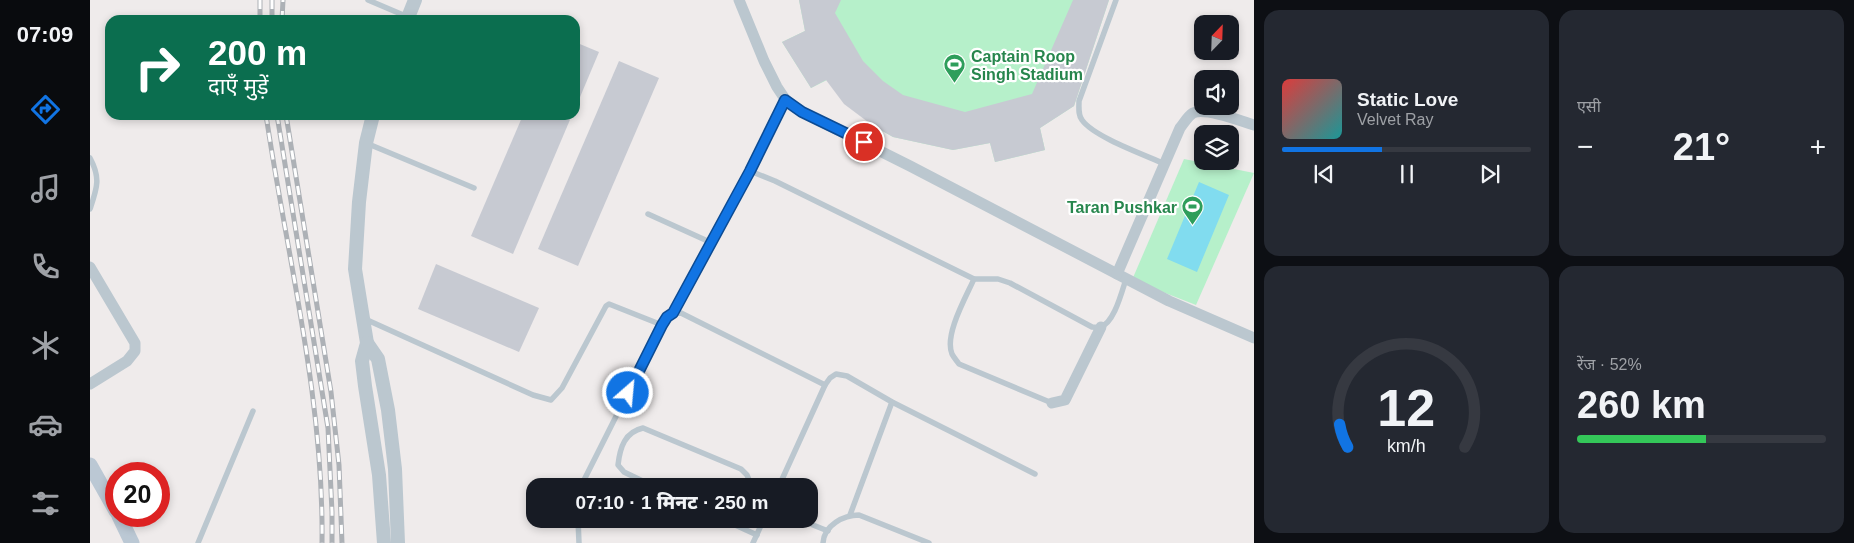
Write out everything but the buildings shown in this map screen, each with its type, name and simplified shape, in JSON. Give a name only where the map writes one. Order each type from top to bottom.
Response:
[{"type":"main road","points":[[90,465],[105,492]]},
{"type":"main road","points":[[124,527],[132,543]]},
{"type":"street","points":[[409,15],[415,0]]},
{"type":"street","points":[[739,0],[764,61],[785,100],[802,112],[1122,277],[1195,313],[1254,338]]},
{"type":"street","points":[[1122,277],[1180,128],[1193,113],[1204,111],[1254,125]]},
{"type":"street","points":[[372,120],[366,142],[358,211],[355,269],[367,344],[362,360],[379,475],[384,543]]},
{"type":"street","points":[[90,267],[134,343],[135,351],[128,360],[90,384]]},
{"type":"street","points":[[1052,403],[1065,400],[1101,327]]},
{"type":"street","points":[[367,344],[378,359],[388,410],[395,469],[398,543]]},
{"type":"lane","points":[[368,0],[400,15]]},
{"type":"lane","points":[[1116,0],[1079,101],[1079,115],[1082,121],[1094,131],[1165,164]]},
{"type":"lane","points":[[585,478],[662,325],[667,317],[673,313],[712,243],[785,100]]},
{"type":"lane","points":[[366,142],[474,188]]},
{"type":"lane","points":[[90,158],[96,170],[97,180],[97,189],[90,209]]},
{"type":"lane","points":[[750,171],[775,181],[974,279],[998,279],[1010,283],[1092,327],[1101,327],[1108,323],[1113,316],[1122,277]]},
{"type":"lane","points":[[648,214],[712,243]]},
{"type":"lane","points":[[974,279],[953,329],[950,344],[952,354],[959,364],[1052,403]]},
{"type":"lane","points":[[363,318],[533,395],[551,400],[562,388],[606,306],[609,304],[662,325]]},
{"type":"lane","points":[[673,313],[681,313],[825,385]]},
{"type":"lane","points":[[783,478],[825,385],[836,374],[846,376],[892,402],[1034,474]]},
{"type":"lane","points":[[850,515],[892,402]]},
{"type":"lane","points":[[198,543],[253,411]]},
{"type":"lane","points":[[637,478],[624,472],[618,465],[619,455],[626,437],[634,430],[643,428],[741,469],[748,478]]},
{"type":"lane","points":[[823,543],[823,539],[828,531],[840,519],[850,515],[859,515],[930,543]]},
{"type":"lane","points":[[818,527],[828,531]]},
{"type":"lane","points":[[578,528],[579,543]]},
{"type":"lane","points":[[745,528],[757,535]]},
{"type":"lane","points":[[753,543],[760,528]]},
{"type":"green space","name":"Captain Roop Singh Stadium","points":[[799,0],[1109,0],[1074,106],[1040,128],[1045,150],[995,162],[990,143],[953,150],[893,137],[872,125],[827,80],[811,88],[782,42],[805,31]]},
{"type":"green space","name":"Taran Pushkar","points":[[1184,159],[1194,161],[1194,170],[1239,170],[1254,173],[1196,305],[1132,280]]},
{"type":"water","points":[[1199,182],[1229,195],[1197,272],[1167,259]]},
{"type":"railway","points":[[260,0],[260,15]]},
{"type":"railway","points":[[272,0],[272,15]]},
{"type":"railway","points":[[282,15],[283,0]]},
{"type":"railway","points":[[267,120],[311,381],[321,489],[322,543]]},
{"type":"railway","points":[[278,120],[328,428],[332,543]]},
{"type":"railway","points":[[287,120],[331,392],[339,465],[342,543]]},
{"type":"place","name":"Captain Roop Singh Stadium","points":[[955,84]]},
{"type":"place","name":"Taran Pushkar","points":[[1193,226]]},
{"type":"route","points":[[628,393],[662,325],[667,317],[673,313],[742,186],[785,100],[802,112],[864,142]]}]
